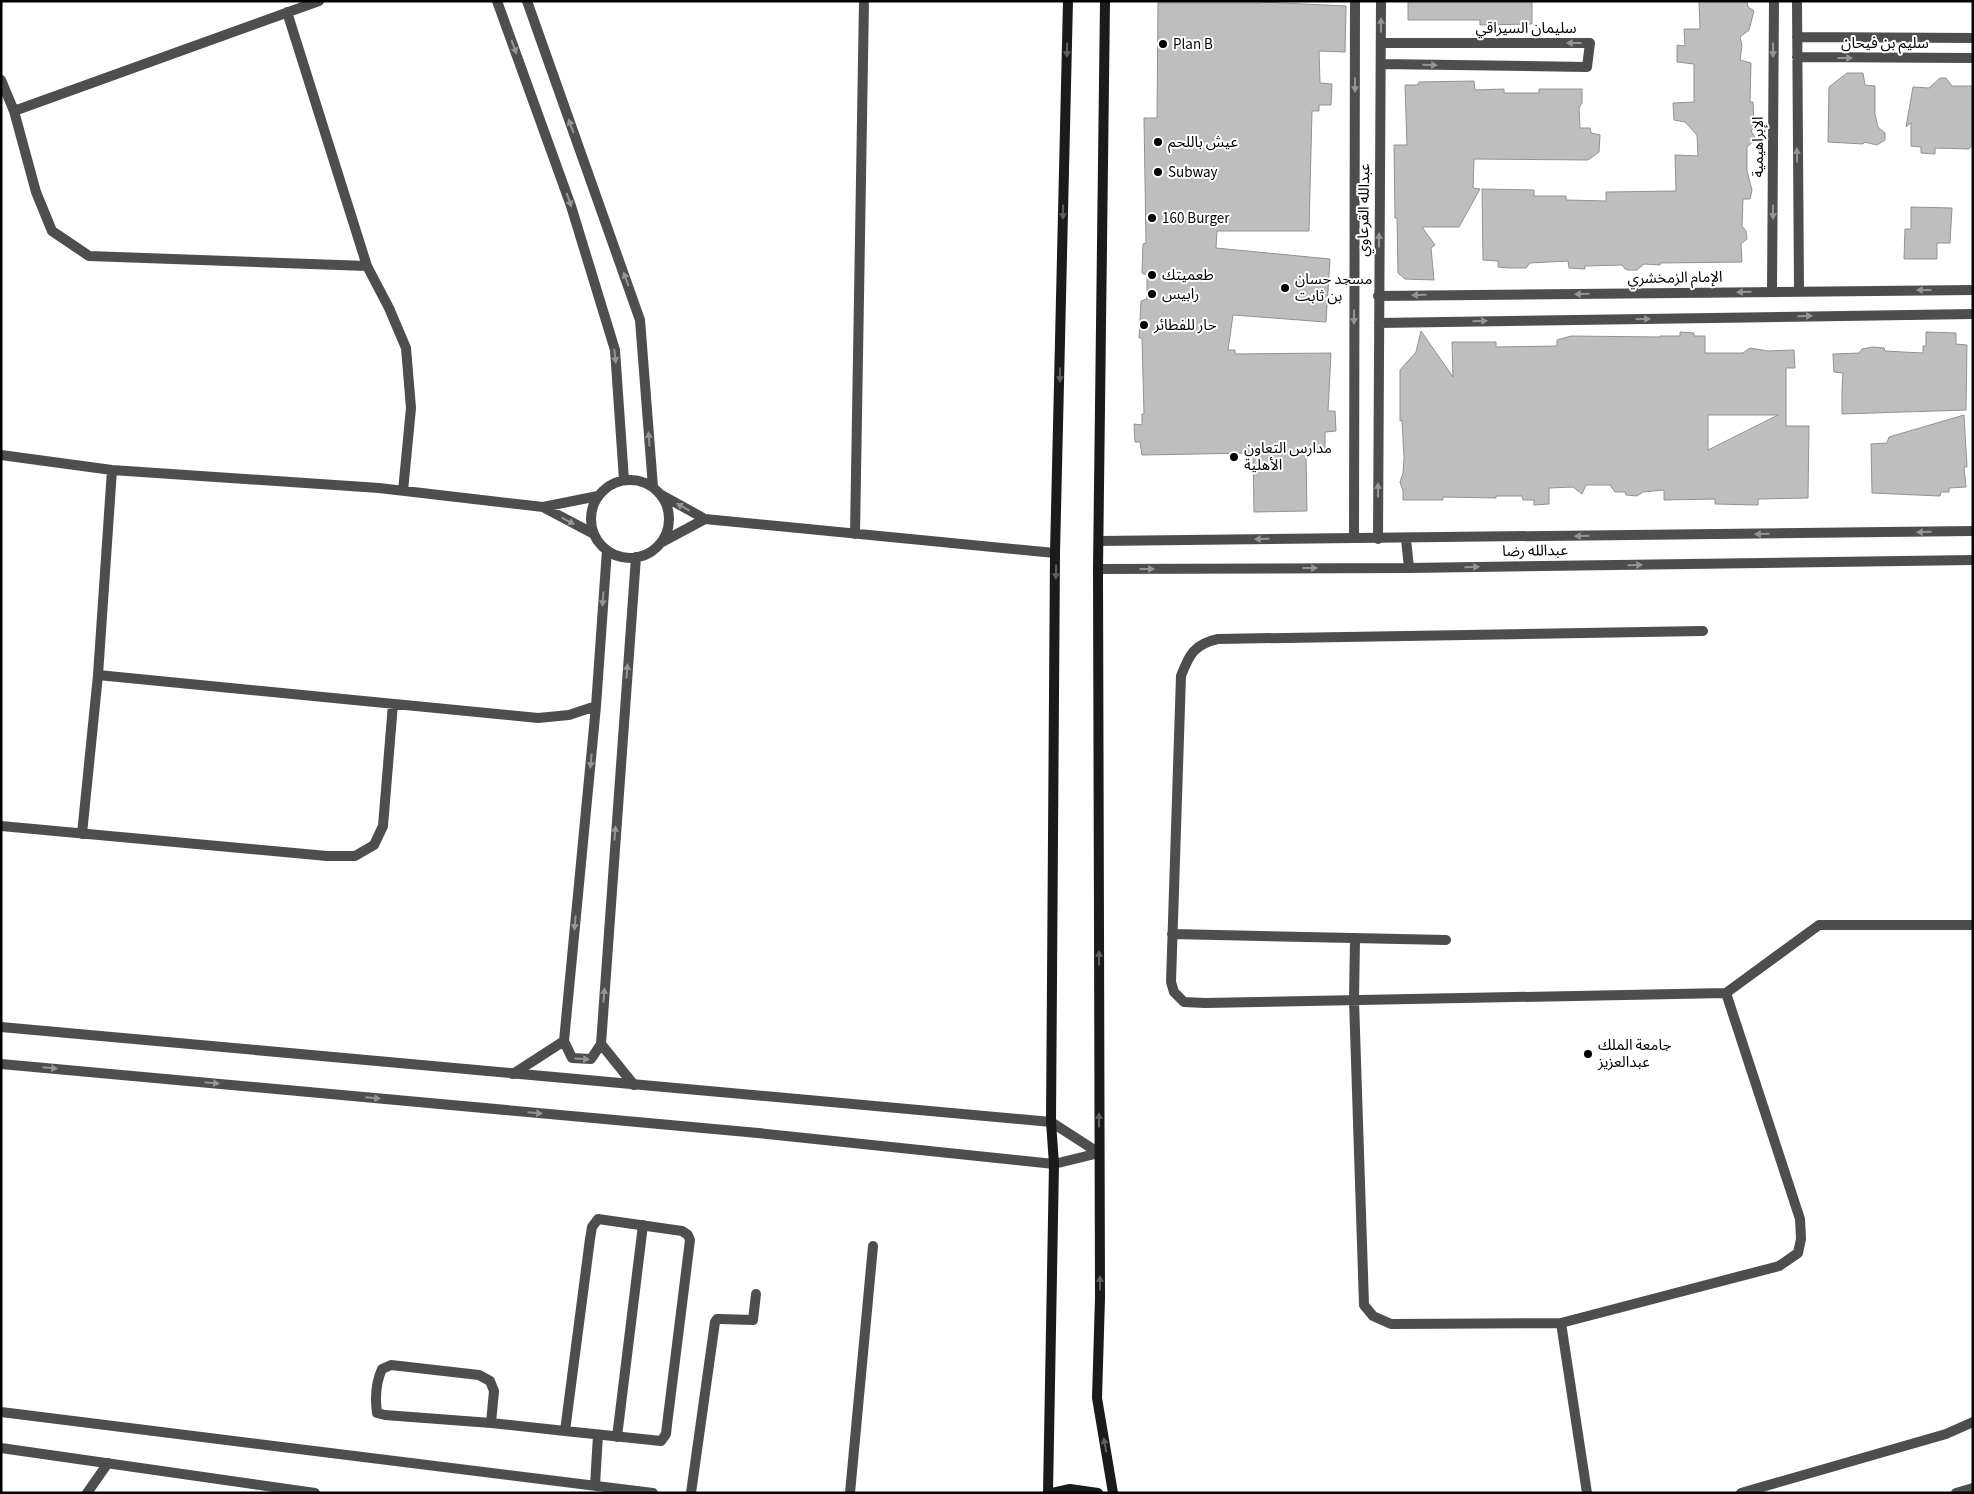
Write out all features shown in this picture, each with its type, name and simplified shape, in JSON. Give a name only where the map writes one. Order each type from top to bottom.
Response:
[{"type":"main road","points":[[1048,1493],[1054,1164],[1050,1122],[1055,553],[1068,1]]},
{"type":"main road","points":[[1104,1],[1098,569],[1100,1298],[1097,1398],[1113,1493]]},
{"type":"main road","points":[[1052,1493],[1070,1489],[1098,1493]]},
{"type":"street","points":[[14,111],[319,1]]},
{"type":"street","points":[[497,1],[571,206],[616,350],[624,480]]},
{"type":"street","points":[[527,1],[640,320],[657,491],[669,513],[666,536],[661,542]]},
{"type":"street","points":[[856,534],[864,1]]},
{"type":"street","name":"عبدالله القرعاوي","points":[[1354,538],[1355,1]]},
{"type":"street","name":"عبدالله القرعاوي","points":[[1378,539],[1381,1]]},
{"type":"street","name":"الإبراهيمية","points":[[1772,292],[1774,1]]},
{"type":"street","points":[[1797,1],[1799,291]]},
{"type":"street","points":[[287,12],[367,266],[389,308],[406,348],[411,408],[403,491]]},
{"type":"street","name":"سليم بن فيحان","points":[[1796,37],[1973,38]]},
{"type":"street","name":"سليمان السيراقي","points":[[1381,43],[1590,43],[1587,67],[1381,64]]},
{"type":"street","name":"سليم بن فيحان","points":[[1796,57],[1973,58]]},
{"type":"street","points":[[1,80],[14,111],[36,192],[52,231],[89,256],[367,266]]},
{"type":"street","name":"الإمام الزمخشري","points":[[1378,296],[1973,290]]},
{"type":"street","points":[[1379,323],[1973,314]]},
{"type":"street","points":[[1,455],[112,470],[403,491],[543,507],[598,496]]},
{"type":"street","points":[[82,834],[98,675],[112,470]]},
{"type":"street","points":[[705,519],[661,542],[646,554],[626,558],[606,550],[594,534],[590,518],[593,504],[598,496],[610,486],[624,480],[644,482],[705,519],[1055,553]]},
{"type":"street","points":[[543,507],[594,534]]},
{"type":"street","name":"عبدالله رضا","points":[[1099,541],[1406,539],[1973,531]]},
{"type":"street","points":[[1406,539],[1410,568]]},
{"type":"street","points":[[606,550],[596,706],[564,1041],[572,1058],[591,1059],[601,1044],[636,557]]},
{"type":"street","name":"عبدالله رضا","points":[[1098,569],[1410,568],[1973,560]]},
{"type":"street","points":[[1703,631],[1218,639],[1204,642],[1188,656],[1181,676],[1170,982],[1174,992],[1184,1002],[1726,993],[1819,925],[1973,925]]},
{"type":"street","points":[[98,675],[538,718],[569,715],[596,706]]},
{"type":"street","points":[[1,826],[327,856],[355,856],[374,845],[383,826],[393,704]]},
{"type":"street","points":[[1172,934],[1446,940]]},
{"type":"street","points":[[1355,938],[1354,1000],[1364,1305],[1373,1316],[1391,1324],[1561,1323],[1779,1266],[1798,1253],[1801,1239],[1800,1219],[1726,993]]},
{"type":"street","points":[[1,1027],[1050,1122],[1099,1153]]},
{"type":"street","points":[[513,1074],[564,1041]]},
{"type":"street","points":[[601,1044],[634,1085]]},
{"type":"street","points":[[1,1064],[758,1133],[1054,1164],[1099,1153]]},
{"type":"street","points":[[491,1423],[494,1391],[490,1381],[480,1375],[391,1365],[382,1368],[378,1377],[377,1413],[661,1441],[666,1434],[690,1240],[688,1235],[682,1231],[598,1220],[592,1227],[565,1431]]},
{"type":"street","points":[[617,1437],[643,1225]]},
{"type":"street","points":[[850,1493],[873,1246]]},
{"type":"street","points":[[691,1493],[715,1322],[716,1319],[753,1320],[756,1294]]},
{"type":"street","points":[[1561,1323],[1586,1493]]},
{"type":"street","points":[[1,1412],[653,1493]]},
{"type":"street","points":[[1742,1493],[1946,1434],[1973,1422]]},
{"type":"street","points":[[595,1486],[598,1435]]},
{"type":"street","points":[[1,1448],[315,1493]]},
{"type":"street","points":[[87,1493],[108,1463]]},
{"type":"street","points":[[1956,1493],[1973,1488]]},
{"type":"building","points":[[1408,1],[1532,1],[1532,24],[1480,25],[1480,20],[1408,20]]},
{"type":"building","points":[[1699,1],[1747,1],[1748,7],[1754,11],[1749,30],[1740,37],[1742,46],[1740,60],[1751,63],[1750,102],[1753,102],[1754,127],[1751,131],[1756,139],[1747,147],[1747,171],[1752,190],[1750,199],[1743,199],[1742,226],[1746,231],[1747,239],[1741,244],[1742,262],[1644,264],[1637,270],[1628,270],[1622,265],[1585,266],[1585,269],[1569,268],[1568,261],[1530,263],[1526,268],[1509,268],[1498,267],[1498,261],[1483,260],[1482,189],[1534,190],[1534,196],[1566,196],[1566,200],[1606,201],[1606,192],[1676,191],[1675,155],[1698,156],[1697,135],[1685,122],[1674,120],[1673,103],[1694,102],[1694,64],[1677,62],[1677,45],[1685,46],[1684,29],[1700,29]]},
{"type":"building","points":[[1261,2],[1346,6],[1345,52],[1319,51],[1320,83],[1332,84],[1331,105],[1319,105],[1319,111],[1312,111],[1309,231],[1217,231],[1216,248],[1330,259],[1326,322],[1233,315],[1228,350],[1235,350],[1235,354],[1331,353],[1328,411],[1335,411],[1336,431],[1325,432],[1325,453],[1306,453],[1307,511],[1254,512],[1253,453],[1142,455],[1140,442],[1135,442],[1134,424],[1142,425],[1142,414],[1144,414],[1142,338],[1139,338],[1141,301],[1147,299],[1147,275],[1142,273],[1143,244],[1146,243],[1144,118],[1157,118],[1158,3]]},
{"type":"building","points":[[1847,73],[1863,73],[1865,85],[1875,86],[1875,114],[1878,127],[1885,133],[1885,140],[1877,145],[1864,142],[1863,144],[1828,142],[1829,87]]},
{"type":"building","points":[[1940,78],[1946,78],[1952,86],[1973,86],[1973,144],[1969,149],[1935,148],[1935,154],[1921,153],[1921,147],[1911,146],[1911,123],[1906,127],[1913,87],[1929,88]]},
{"type":"building","points":[[1474,81],[1475,90],[1504,89],[1504,93],[1539,93],[1539,89],[1582,89],[1582,103],[1579,108],[1580,128],[1590,128],[1591,133],[1600,135],[1599,152],[1588,160],[1474,159],[1473,188],[1480,189],[1459,227],[1422,227],[1435,245],[1431,248],[1434,280],[1405,279],[1398,273],[1394,145],[1407,145],[1405,85],[1418,85],[1419,82]]},
{"type":"building","points":[[1911,207],[1952,208],[1950,243],[1937,243],[1937,259],[1904,259],[1905,229],[1911,229]]},
{"type":"building","points":[[1421,331],[1453,377],[1452,342],[1496,342],[1496,347],[1557,346],[1557,340],[1571,336],[1660,337],[1680,336],[1680,332],[1694,333],[1694,336],[1705,336],[1705,353],[1743,353],[1750,348],[1768,351],[1794,350],[1795,368],[1786,368],[1786,426],[1809,426],[1808,498],[1758,499],[1758,505],[1715,504],[1715,499],[1664,500],[1664,490],[1643,492],[1637,496],[1626,495],[1625,492],[1615,492],[1610,485],[1586,485],[1582,494],[1573,487],[1549,488],[1549,504],[1534,505],[1534,500],[1523,500],[1522,496],[1496,496],[1496,498],[1443,497],[1443,500],[1403,500],[1400,482],[1404,458],[1402,420],[1400,421],[1400,370],[1416,352]],"holes":[[[1708,415],[1778,415],[1708,450]]]},
{"type":"building","points":[[1926,332],[1956,333],[1956,344],[1967,345],[1966,410],[1842,414],[1843,373],[1834,372],[1833,354],[1859,353],[1862,349],[1872,347],[1884,348],[1885,351],[1923,353],[1923,346],[1926,346]]},
{"type":"building","points":[[1964,415],[1967,467],[1964,467],[1966,487],[1949,488],[1949,492],[1941,492],[1940,496],[1872,493],[1871,444],[1887,443],[1889,437]]},
{"type":"place","name":"Plan B","points":[[1163,44]]},
{"type":"place","name":"عيش باللحم","points":[[1158,142]]},
{"type":"place","name":"Subway","points":[[1158,172]]},
{"type":"place","name":"160 Burger","points":[[1152,218]]},
{"type":"place","name":"طعميتك","points":[[1152,275]]},
{"type":"place","name":"مسجد حسان بن ثابت","points":[[1285,288]]},
{"type":"place","name":"رابيس","points":[[1152,294]]},
{"type":"place","name":"حار للفطائر","points":[[1144,325]]},
{"type":"place","name":"مدارس التعاون الأهلية","points":[[1234,457]]},
{"type":"place","name":"جامعة الملك عبدالعزيز","points":[[1588,1054]]}]
